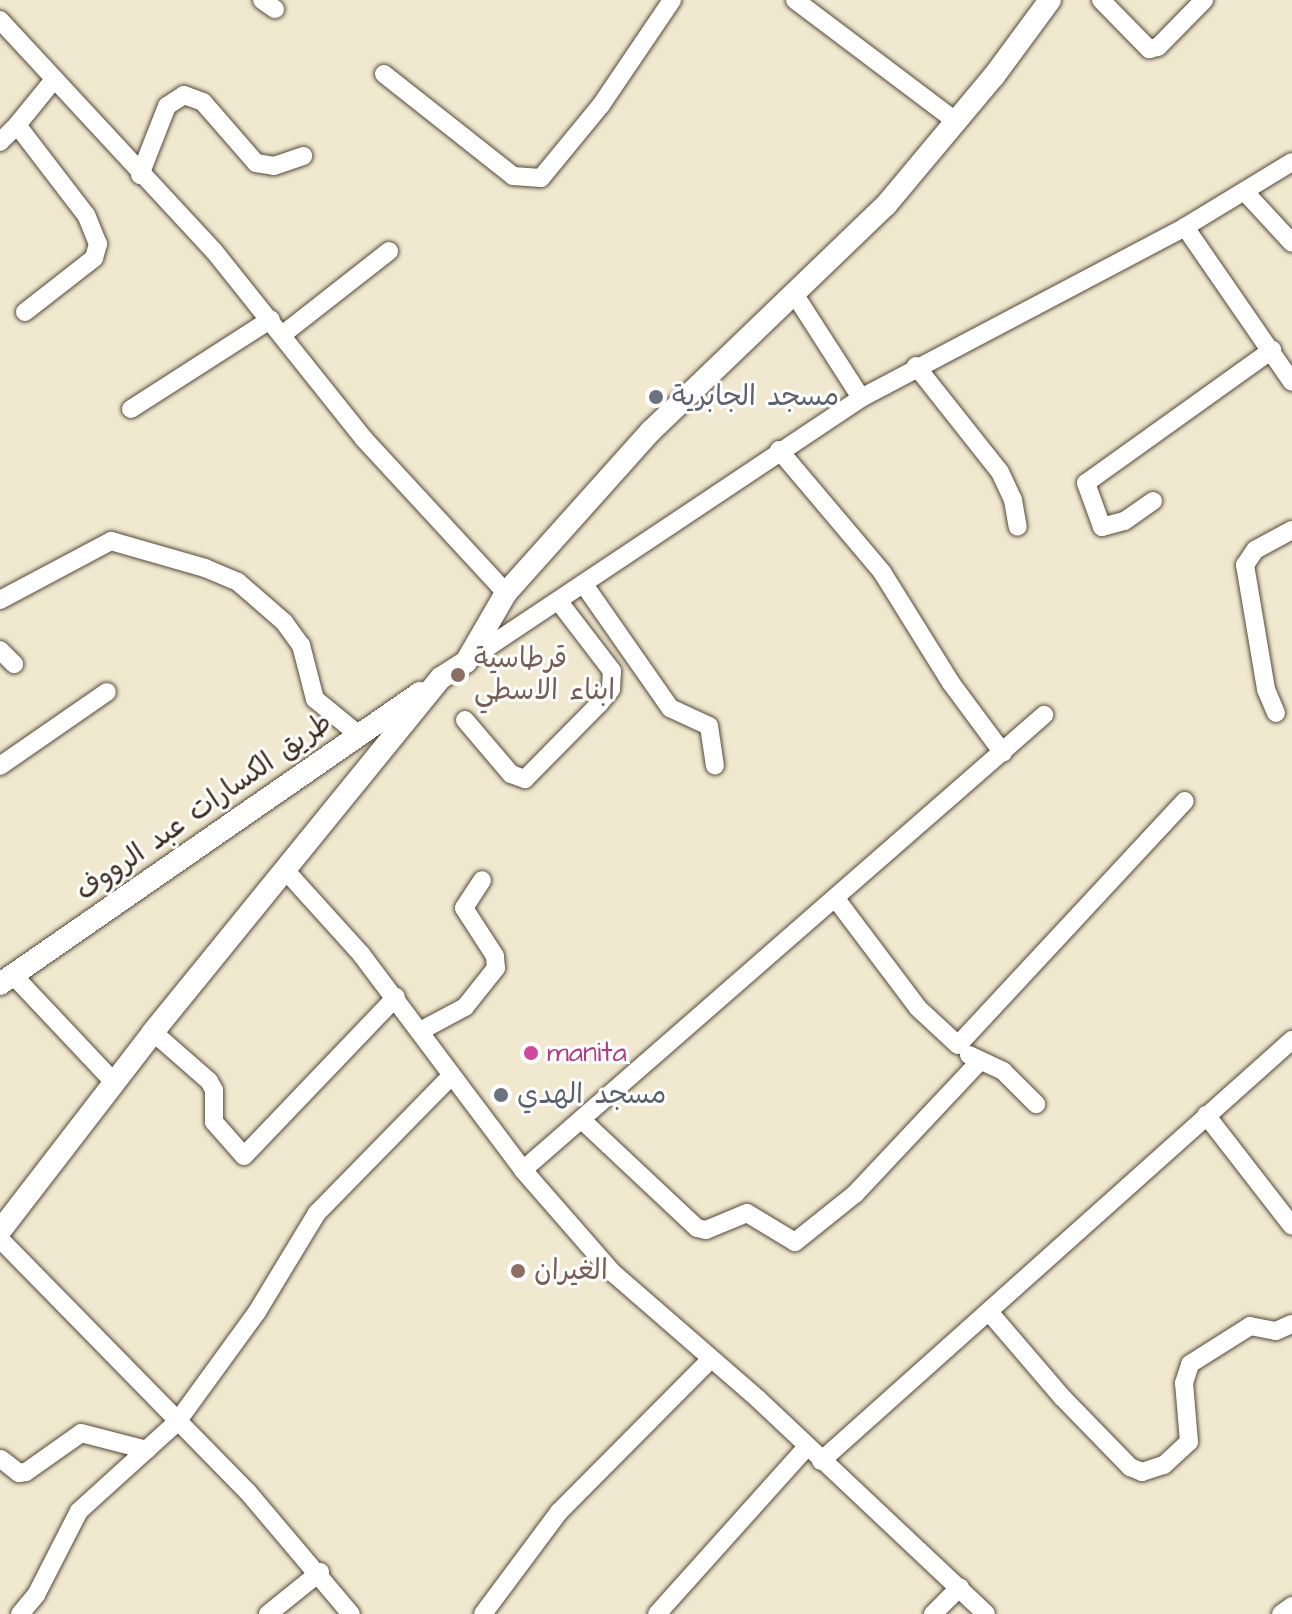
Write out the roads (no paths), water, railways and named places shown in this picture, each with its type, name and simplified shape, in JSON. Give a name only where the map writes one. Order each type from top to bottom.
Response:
[{"type":"main road","points":[[466,662],[506,593],[651,431],[886,205],[957,122],[1050,0]]},
{"type":"main road","name":"طريق الكسارات عبد الرووف","points":[[7,979],[466,662]]},
{"type":"main road","points":[[0,1231],[153,1032],[441,678]]},
{"type":"street","points":[[384,74],[513,176],[541,178],[601,105],[672,0]]},
{"type":"street","points":[[795,0],[957,122]]},
{"type":"street","points":[[1101,0],[1149,49],[1158,47],[1204,0]]},
{"type":"street","points":[[0,20],[52,82],[271,319],[364,439],[506,593]]},
{"type":"street","points":[[0,142],[52,82]]},
{"type":"street","points":[[140,175],[167,106],[184,95],[203,102],[256,163],[274,166],[303,156]]},
{"type":"street","points":[[17,125],[86,215],[98,244],[94,258],[25,312]]},
{"type":"street","points":[[466,662],[560,603],[779,450],[861,398],[916,366],[1185,227],[1292,162]]},
{"type":"street","points":[[1245,192],[1292,243]]},
{"type":"street","points":[[1185,227],[1292,382]]},
{"type":"street","points":[[282,335],[389,251]]},
{"type":"street","points":[[795,295],[861,398]]},
{"type":"street","points":[[131,409],[271,319]]},
{"type":"street","points":[[1153,501],[1124,521],[1102,527],[1086,483],[1272,350]]},
{"type":"street","points":[[916,366],[1000,472],[1013,500],[1018,527]]},
{"type":"street","points":[[779,450],[882,572],[951,683],[1003,753]]},
{"type":"street","points":[[1276,713],[1266,689],[1245,565],[1255,550],[1292,530]]},
{"type":"street","points":[[0,600],[111,541],[205,568],[238,582],[284,622],[301,645],[315,699],[360,736]]},
{"type":"street","points":[[585,586],[670,708],[709,726],[715,766]]},
{"type":"street","points":[[465,720],[511,774],[525,779],[599,704],[611,689],[612,671],[560,603]]},
{"type":"street","points":[[0,650],[14,664]]},
{"type":"street","points":[[0,766],[107,692]]},
{"type":"street","points":[[523,1170],[583,1121],[1044,715]]},
{"type":"street","points":[[958,1045],[1185,801]]},
{"type":"street","points":[[286,871],[396,997],[422,1030],[451,1076],[523,1170],[612,1272],[986,1614]]},
{"type":"street","points":[[422,1030],[465,1007],[496,968],[495,956],[464,908],[482,880]]},
{"type":"street","points":[[836,899],[918,1008],[979,1062],[1003,1071],[1036,1104]]},
{"type":"street","points":[[7,979],[114,1082]]},
{"type":"street","points":[[153,1032],[209,1081],[214,1090],[214,1122],[244,1156],[396,997]]},
{"type":"street","points":[[821,1461],[1292,1040]]},
{"type":"street","points":[[583,1121],[697,1228],[706,1230],[747,1213],[795,1242],[855,1194],[979,1062]]},
{"type":"street","points":[[20,1614],[36,1595],[79,1511],[177,1422],[257,1312],[317,1213],[451,1076]]},
{"type":"street","points":[[1206,1115],[1292,1226]]},
{"type":"street","points":[[0,1239],[320,1572],[351,1614]]},
{"type":"street","points":[[990,1313],[1062,1397],[1130,1467],[1142,1472],[1164,1465],[1189,1442],[1184,1383],[1190,1364],[1250,1326],[1276,1331],[1292,1324]]},
{"type":"street","points":[[483,1614],[559,1512],[710,1360]]},
{"type":"street","points":[[1,1459],[19,1473],[26,1472],[81,1433],[147,1450]]},
{"type":"street","points":[[657,1614],[806,1448]]},
{"type":"street","points":[[268,1614],[320,1572]]},
{"type":"street","points":[[933,1614],[960,1587]]},
{"type":"street","points":[[1281,1614],[1292,1606]]},
{"type":"place","name":"مسجد الجابرية","points":[[656,397]]},
{"type":"place","name":"قرطاسية ابناء الاسطي","points":[[458,675]]},
{"type":"place","name":"manita","points":[[531,1053]]},
{"type":"place","name":"مسجد الهدي","points":[[501,1095]]},
{"type":"place","name":"الغيران","points":[[518,1271]]}]
